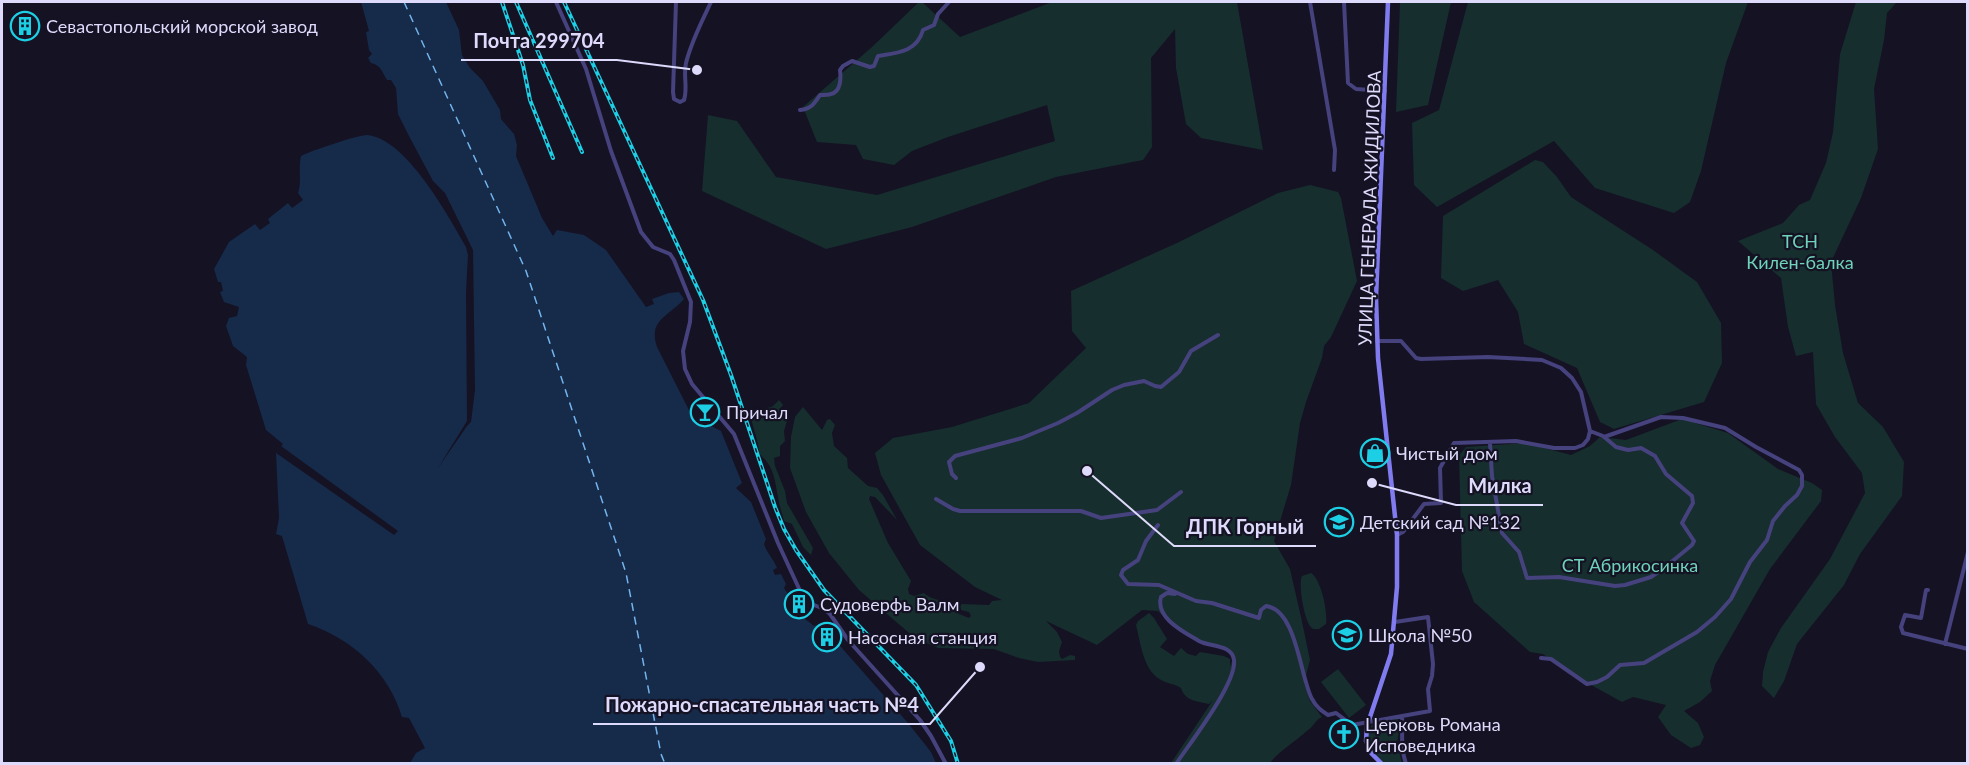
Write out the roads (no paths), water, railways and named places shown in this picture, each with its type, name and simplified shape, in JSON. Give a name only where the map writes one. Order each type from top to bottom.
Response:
[{"type":"main road","name":"УЛИЦА ГЕНЕРАЛА ЖИДИЛОВА","points":[[1382,764],[1374,758],[1366,741],[1369,722],[1391,654],[1397,587],[1396,535],[1377,341],[1376,298],[1389,2]]},
{"type":"street","points":[[556,2],[586,69],[611,151],[641,232],[653,247],[670,254],[691,302],[690,322],[683,351],[685,369],[692,384],[734,434],[802,596],[809,603],[830,614],[848,640],[920,720],[946,764]]},
{"type":"street","points":[[676,2],[673,92],[674,99],[680,102],[686,95],[685,66],[689,52],[711,2]]},
{"type":"street","points":[[800,110],[814,105],[820,95],[836,92],[841,80],[840,70],[843,66],[852,61],[870,67],[874,66],[878,56],[896,54],[920,41],[923,30],[934,25],[938,14],[949,2]]},
{"type":"street","points":[[1310,2],[1335,150],[1334,170]]},
{"type":"street","points":[[1344,2],[1348,83],[1356,89],[1386,91]]},
{"type":"street","points":[[956,478],[952,474],[949,462],[955,456],[1022,438],[1058,423],[1124,385],[1144,381],[1161,387],[1179,372],[1191,351],[1218,335]]},
{"type":"street","points":[[1377,341],[1401,341],[1416,358],[1421,359],[1488,357],[1542,360],[1561,368],[1572,378],[1581,392],[1590,431],[1583,445],[1575,448],[1539,446],[1516,441],[1454,443],[1440,468],[1441,503],[1424,504],[1403,532],[1396,535]]},
{"type":"street","points":[[1541,658],[1551,659],[1587,684],[1597,682],[1620,665],[1644,663],[1697,632],[1731,599],[1750,562],[1767,540],[1773,521],[1797,495],[1802,486],[1802,474],[1799,470],[1725,428],[1683,418],[1661,417],[1604,437]]},
{"type":"street","points":[[1490,443],[1492,476],[1502,533],[1519,552],[1527,578],[1559,577],[1616,586],[1636,583],[1658,573],[1692,545],[1694,541],[1682,523],[1688,517],[1693,500],[1689,493],[1666,474],[1655,456],[1641,448],[1628,450],[1616,447],[1604,437],[1590,431]]},
{"type":"street","points":[[936,499],[960,511],[1081,511],[1101,518],[1157,510],[1182,492]]},
{"type":"street","points":[[1158,525],[1146,541],[1138,560],[1123,570],[1121,575],[1128,584],[1159,585],[1196,601],[1212,603],[1259,618],[1261,609],[1266,606],[1270,607],[1280,615],[1290,629],[1306,686],[1316,706],[1328,716],[1336,713],[1352,725],[1430,711],[1428,689],[1433,664],[1428,617],[1395,622]]},
{"type":"street","points":[[1945,644],[1968,552]]},
{"type":"street","points":[[1928,590],[1926,590],[1921,618],[1905,615],[1901,627],[1903,633],[1968,649]]},
{"type":"street","points":[[1176,764],[1218,701],[1234,663],[1231,653],[1201,642],[1172,623],[1161,612],[1159,604],[1161,597],[1167,593],[1179,594]]},
{"type":"street","points":[[1402,716],[1401,745],[1406,764]]},
{"type":"water","points":[[361,2],[446,2],[459,30],[462,55],[470,68],[483,81],[500,110],[501,119],[514,134],[517,145],[516,156],[542,218],[553,236],[557,230],[584,235],[606,250],[646,307],[654,304],[652,299],[679,292],[684,299],[657,325],[655,338],[657,347],[692,416],[721,431],[742,483],[736,488],[751,502],[766,539],[765,547],[777,568],[773,570],[775,575],[781,574],[786,584],[784,588],[804,618],[814,626],[819,626],[813,632],[827,646],[834,639],[908,723],[931,752],[936,763],[410,763],[416,753],[425,748],[409,718],[402,717],[388,686],[378,672],[354,648],[324,630],[308,624],[282,536],[276,534],[279,518],[276,453],[283,444],[266,430],[246,365],[247,357],[233,346],[226,326],[229,318],[237,316],[239,307],[224,302],[220,292],[223,291],[221,282],[218,282],[214,269],[229,242],[255,224],[260,230],[270,223],[268,219],[288,203],[292,208],[303,200],[298,193],[301,156],[367,135],[382,139],[397,150],[425,181],[449,217],[468,255],[467,421],[438,468],[471,422],[475,390],[473,250],[445,193],[433,181],[398,114],[396,88],[391,80],[387,80],[379,67],[371,63],[368,58],[372,54],[369,50],[366,32],[369,31]]},
{"type":"railway","points":[[502,2],[523,65],[530,100],[553,158]]},
{"type":"railway","points":[[516,2],[582,152]]},
{"type":"railway","points":[[564,2],[703,300],[784,529],[824,590],[916,685],[951,741],[958,764]]},
{"type":"place","name":"Севастопольский морской завод","points":[[25,26]]},
{"type":"place","name":"Почта 299704","points":[[697,70]]},
{"type":"place","name":"Причал","points":[[705,412]]},
{"type":"place","name":"Чистый дом","points":[[1375,453]]},
{"type":"place","name":"ДПК Горный","points":[[1087,471]]},
{"type":"place","name":"Милка","points":[[1372,483]]},
{"type":"place","name":"Детский сад №132","points":[[1339,522]]},
{"type":"place","name":"Судоверфь Валм","points":[[799,604]]},
{"type":"place","name":"Школа №50","points":[[1347,635]]},
{"type":"place","name":"Насосная станция","points":[[827,637]]},
{"type":"place","name":"Пожарно-спасательная часть №4","points":[[980,667]]},
{"type":"place","name":"Церковь Романа Исповедника","points":[[1344,734]]},
{"type":"park label","name":"ТСН Килен-балка","points":[[1800,251]]},
{"type":"park label","name":"СТ Абрикосинка","points":[[1630,565]]}]
